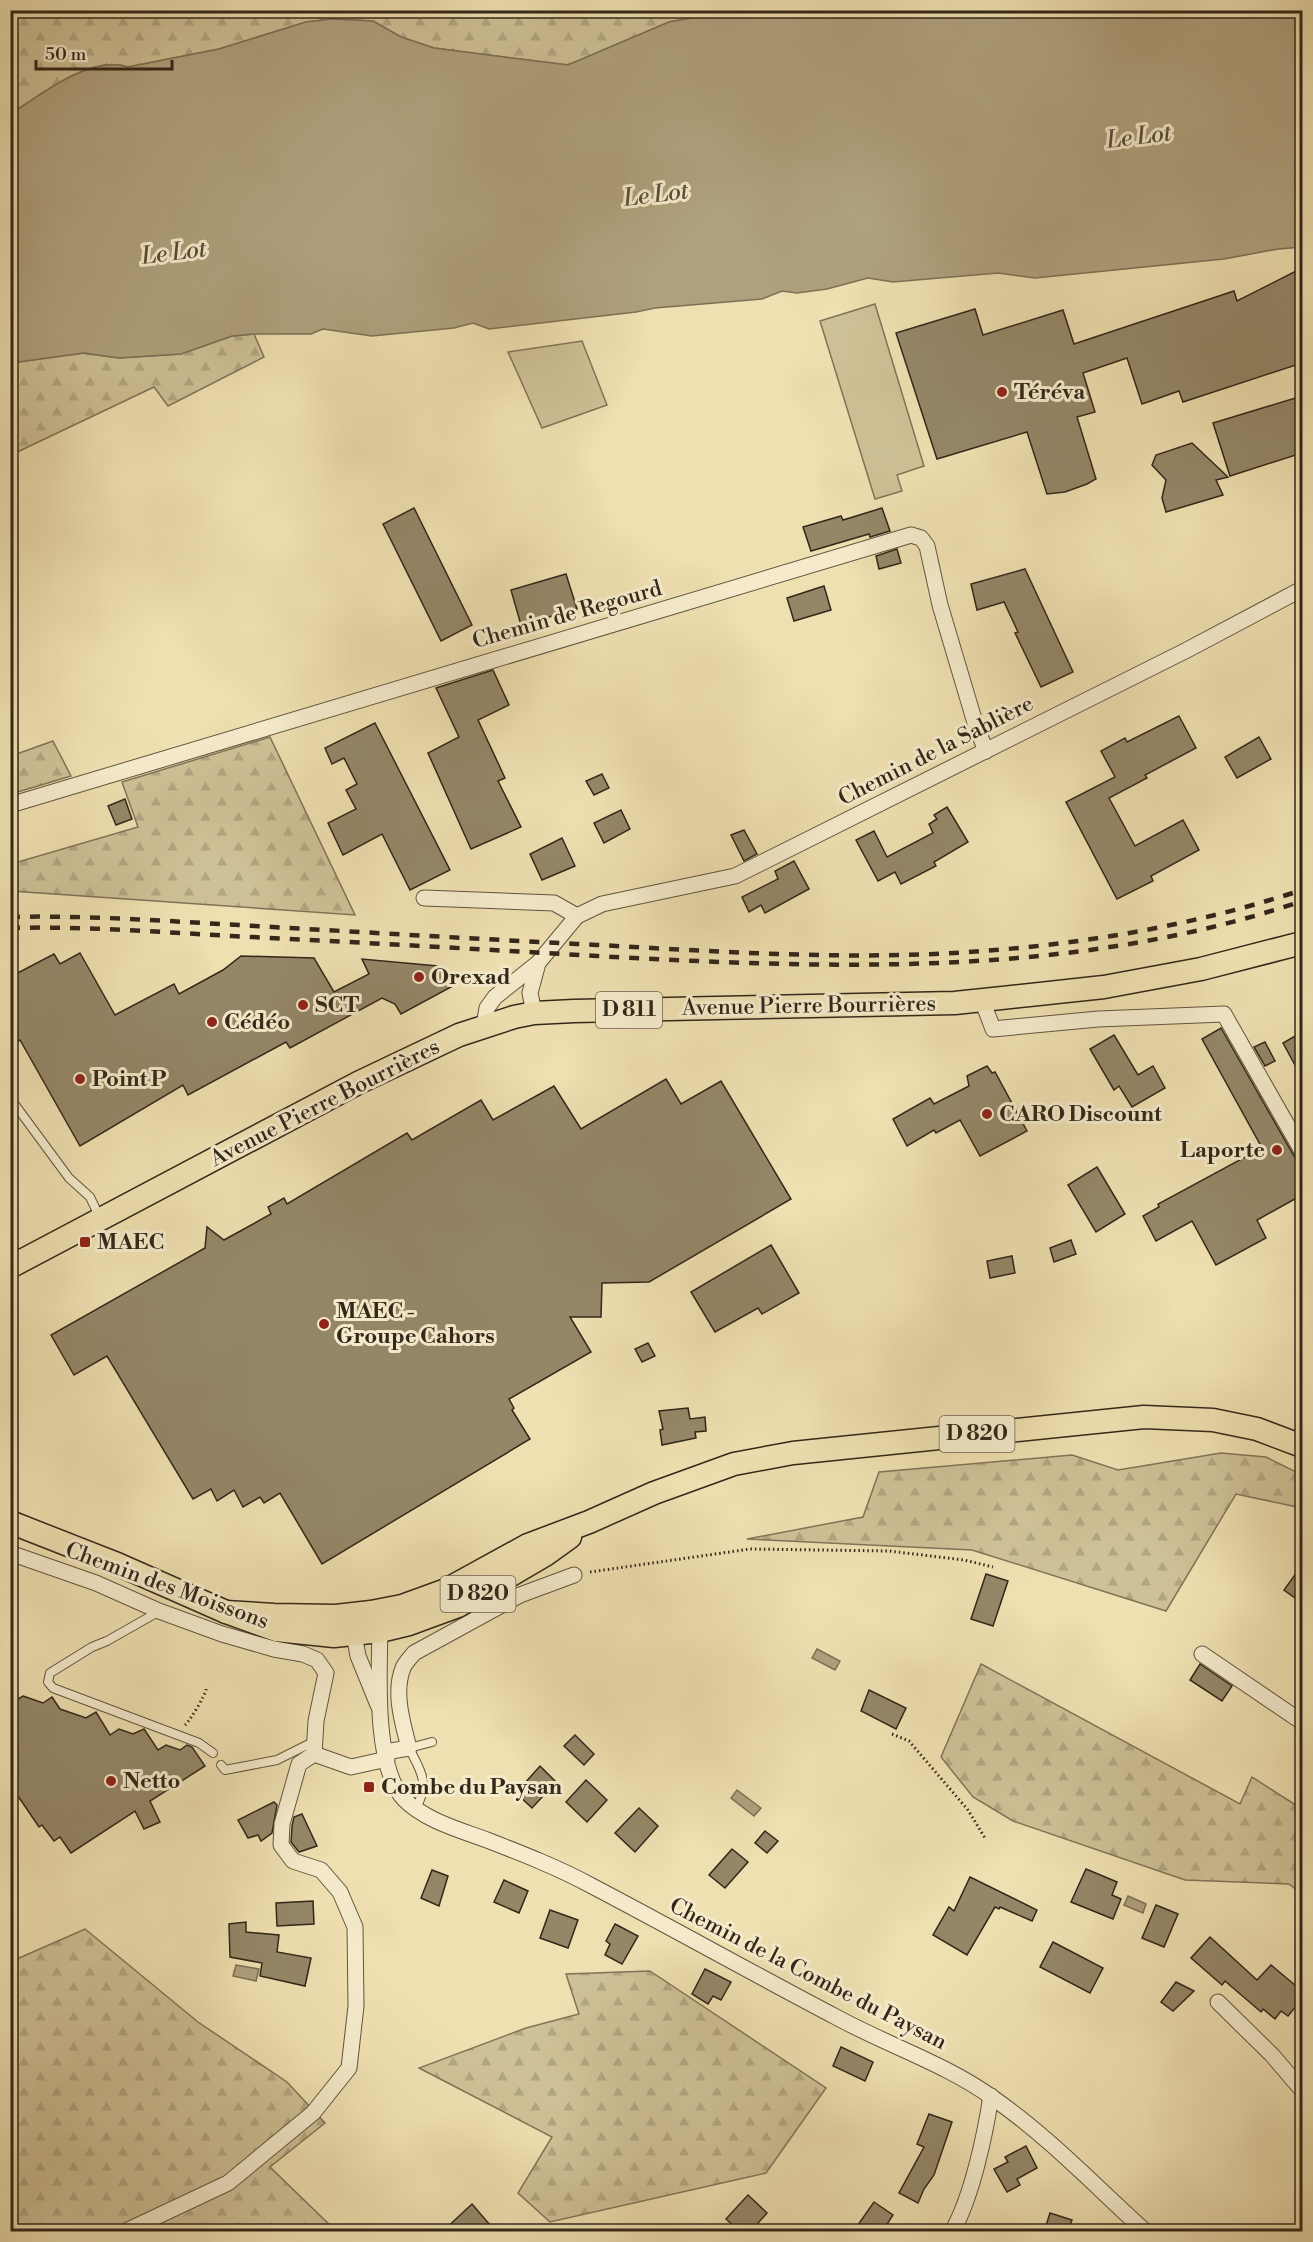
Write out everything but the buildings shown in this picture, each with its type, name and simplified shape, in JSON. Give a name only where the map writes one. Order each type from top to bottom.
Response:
[{"type":"main road","name":"Avenue Pierre Bourrières","points":[[10,1267],[358,1083],[484,1025],[534,1013],[955,1003],[1104,987],[1201,969],[1302,943]]},
{"type":"main road","name":"D 820","points":[[226,1612],[274,1616],[336,1616],[409,1624],[458,1606],[545,1555],[589,1522],[654,1493],[734,1464],[793,1453],[1144,1417],[1213,1420],[1257,1429],[1302,1446]]},
{"type":"main road","name":"D 820","points":[[10,1522],[117,1564],[226,1612],[276,1630],[334,1636],[354,1634],[375,1622]]},
{"type":"street","name":"Chemin de Regourd","points":[[10,805],[910,536],[921,538],[927,546],[940,605],[976,726],[986,751]]},
{"type":"street","name":"Chemin de la Sablière","points":[[484,1025],[487,1008],[495,997],[538,963],[577,916],[602,904],[735,876],[986,751],[1302,589]]},
{"type":"street","points":[[424,898],[554,903],[577,916]]},
{"type":"street","name":"Chemin de la Sablière","points":[[534,1013],[530,993],[538,963]]},
{"type":"street","points":[[981,1000],[993,1029],[1098,1019],[1224,1014],[1302,1151]]},
{"type":"street","name":"Chemin des Moissons","points":[[10,1553],[96,1583],[159,1611],[222,1634],[274,1649],[303,1654],[317,1660],[326,1673],[314,1748]]},
{"type":"street","points":[[124,2232],[228,2183],[313,2113],[349,2068],[356,2006],[355,1926],[340,1892],[321,1870],[293,1862],[281,1845],[282,1824],[299,1764],[314,1748],[351,1767],[409,1748],[402,1721],[399,1692],[403,1668],[414,1653],[520,1595],[574,1575]]},
{"type":"street","name":"Chemin de la Combe du Paysan","points":[[375,1622],[378,1705],[386,1756],[397,1790],[404,1799],[442,1823],[534,1858],[592,1886],[837,2018],[939,2067],[991,2096],[1026,2122],[1146,2232]]},
{"type":"street","name":"Chemin de la Combe du Paysan","points":[[354,1634],[358,1656],[378,1705]]},
{"type":"street","points":[[1202,1654],[1302,1722]]},
{"type":"street","points":[[1218,2002],[1272,2055],[1302,2090]]},
{"type":"street","points":[[952,2232],[965,2207],[991,2096]]},
{"type":"lane","points":[[10,1098],[69,1178],[90,1197],[101,1219]]},
{"type":"lane","points":[[159,1611],[64,1664],[50,1673],[48,1682],[53,1688],[200,1743],[213,1753]]},
{"type":"lane","points":[[416,1808],[424,1787],[422,1773],[409,1748],[432,1742]]},
{"type":"lane","points":[[221,1765],[225,1770],[278,1760],[314,1748]]},
{"type":"path","points":[[574,1575],[750,1549],[889,1551],[964,1560],[993,1567]]},
{"type":"path","points":[[176,1734],[190,1720],[198,1702],[206,1694],[206,1689]]},
{"type":"path","points":[[892,1734],[909,1741],[968,1810],[985,1838]]},
{"type":"green space","points":[[11,11],[731,11],[669,22],[568,65],[434,48],[401,37],[373,21],[332,19],[306,22],[219,49],[128,67],[114,64],[98,66],[67,78],[11,114]]},
{"type":"green space","points":[[875,304],[924,466],[897,475],[902,491],[875,499],[820,321]]},
{"type":"green space","points":[[254,334],[264,357],[168,406],[154,387],[11,455],[11,363],[84,353],[119,358],[181,354],[232,336]]},
{"type":"green space","points":[[582,341],[607,405],[542,428],[508,352]]},
{"type":"green space","points":[[270,737],[355,915],[11,891],[11,864],[138,827],[122,782]]},
{"type":"green space","points":[[53,741],[71,776],[11,794],[11,756]]},
{"type":"green space","points":[[1221,1453],[1266,1457],[1302,1475],[1302,1508],[1236,1494],[1166,1611],[972,1550],[747,1539],[863,1517],[879,1472],[1072,1455],[1118,1470]]},
{"type":"green space","points":[[981,1664],[1240,1804],[1252,1777],[1302,1809],[1302,1894],[1289,1884],[1185,1880],[1013,1821],[973,1797],[941,1757]]},
{"type":"green space","points":[[85,1929],[198,2022],[287,2082],[325,2123],[270,2167],[336,2231],[11,2231],[10,1962]]},
{"type":"green space","points":[[650,1971],[826,2088],[766,2173],[550,2222],[518,2193],[552,2137],[419,2068],[526,2028],[579,2014],[566,1974]]},
{"type":"water","name":"Le Lot","points":[[731,11],[1302,11],[1302,247],[1224,259],[1035,278],[998,273],[893,282],[868,278],[827,289],[797,293],[782,291],[762,299],[655,308],[489,329],[473,323],[454,328],[372,336],[323,329],[311,334],[232,336],[181,354],[119,358],[84,353],[11,363],[11,114],[67,78],[98,66],[128,67],[219,49],[306,22],[332,19],[373,21],[401,37],[434,48],[568,65],[669,22]]},
{"type":"water","points":[[817,1649],[840,1661],[835,1670],[812,1658]]},
{"type":"water","points":[[737,1790],[761,1808],[754,1816],[731,1798]]},
{"type":"water","points":[[1128,1896],[1146,1904],[1143,1913],[1124,1905]]},
{"type":"water","points":[[236,1965],[259,1969],[256,1981],[233,1976]]},
{"type":"railway","points":[[10,917],[124,919],[742,953],[935,954],[1064,943],[1104,937],[1224,913],[1302,890]]},
{"type":"railway","points":[[10,928],[121,930],[686,961],[864,965],[1042,956],[1130,944],[1216,926],[1302,901]]},
{"type":"place","name":"Téréva","points":[[1002,392]]},
{"type":"place","name":"Orexad","points":[[419,977]]},
{"type":"place","name":"SCT","points":[[303,1005]]},
{"type":"place","name":"Cédéo","points":[[212,1022]]},
{"type":"place","name":"Point P","points":[[80,1079]]},
{"type":"place","name":"CARO Discount","points":[[987,1114]]},
{"type":"place","name":"Laporte","points":[[1277,1150]]},
{"type":"place","name":"MAEC","points":[[85,1242]]},
{"type":"place","name":"MAEC - Groupe Cahors","points":[[324,1324]]},
{"type":"place","name":"Netto","points":[[111,1781]]},
{"type":"place","name":"Combe du Paysan","points":[[369,1787]]}]
